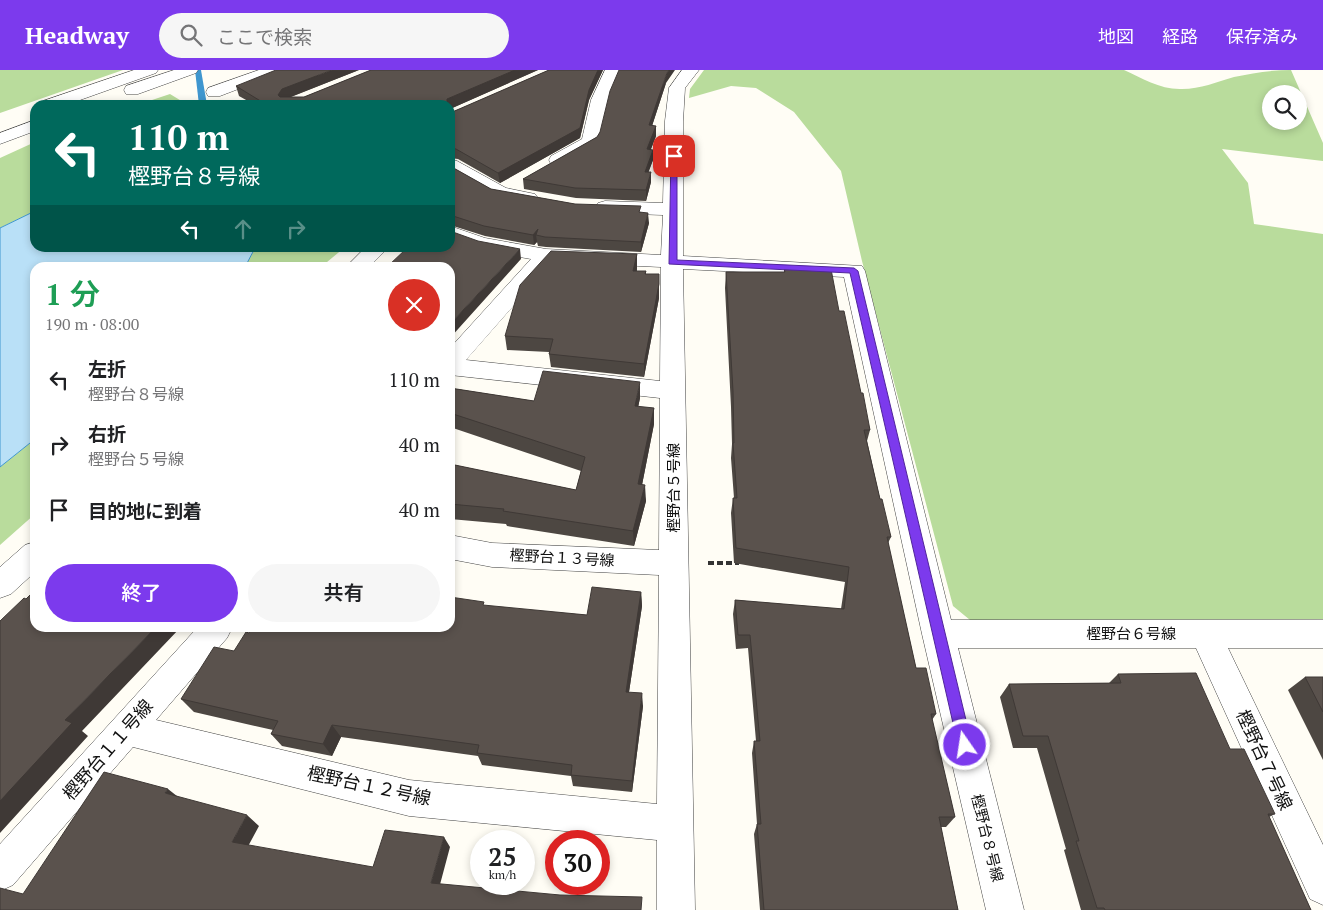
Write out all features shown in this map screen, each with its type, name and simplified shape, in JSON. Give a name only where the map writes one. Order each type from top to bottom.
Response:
[{"type":"street","points":[[63,100],[150,70]]},
{"type":"street","points":[[104,100],[190,70]]},
{"type":"street","points":[[226,100],[214,92],[274,70]]},
{"type":"street","points":[[541,170],[590,142],[600,100],[613,70]]},
{"type":"street","name":"樫野台５号線","points":[[676,910],[672,262],[674,120],[677,88],[691,70]]},
{"type":"street","points":[[0,123],[30,112]]},
{"type":"street","points":[[0,139],[30,127]]},
{"type":"street","points":[[455,168],[500,193],[547,202]]},
{"type":"street","points":[[500,193],[524,179]]},
{"type":"street","points":[[586,207],[673,209]]},
{"type":"street","points":[[455,234],[480,244],[546,255],[672,262]]},
{"type":"street","points":[[362,262],[373,252]]},
{"type":"street","points":[[455,359],[546,255]]},
{"type":"street","name":"樫野台８号線","points":[[672,262],[854,271],[938,634],[1005,910]]},
{"type":"street","points":[[455,366],[673,391]]},
{"type":"street","name":"樫野台１３号線","points":[[455,548],[492,555],[674,563]]},
{"type":"street","points":[[0,585],[30,558]]},
{"type":"street","name":"樫野台１１号線","points":[[0,872],[212,632]]},
{"type":"street","name":"樫野台６号線","points":[[938,634],[1323,634]]},
{"type":"street","name":"樫野台７号線","points":[[1205,634],[1323,886]]},
{"type":"street","name":"樫野台１２号線","points":[[126,729],[409,798],[676,824]]},
{"type":"path","points":[[674,563],[743,564]]},
{"type":"green space","points":[[0,70],[123,70],[37,100],[30,100],[30,103],[0,113]]},
{"type":"green space","points":[[704,70],[1124,70],[1159,86],[1189,89],[1248,74],[1291,70],[1298,85],[1262,85],[1262,130],[1307,130],[1307,106],[1323,143],[1323,161],[1222,149],[1248,183],[1254,224],[1323,234],[1323,619],[970,620],[953,606],[862,261],[841,171],[794,112],[756,88],[731,86],[689,98],[690,89]]},
{"type":"green space","points":[[170,94],[180,100],[152,100]]},
{"type":"green space","points":[[30,144],[30,213],[0,228],[0,158]]},
{"type":"green space","points":[[253,252],[339,252],[327,262],[248,262]]},
{"type":"green space","points":[[30,443],[30,518],[0,545],[0,467]]},
{"type":"water","points":[[30,213],[30,252],[253,252],[248,262],[30,262],[30,443],[0,467],[0,228]]},
{"type":"building","points":[[276,70],[332,70],[282,89],[278,95],[280,97],[304,97],[371,70],[515,70],[447,100],[259,100],[236,86]]},
{"type":"building","points":[[549,70],[598,70],[589,90],[580,128],[498,173],[455,149],[455,111]]},
{"type":"building","points":[[619,70],[669,70],[649,125],[656,126],[647,149],[653,150],[645,172],[651,172],[646,190],[575,188],[523,179],[597,137],[600,132],[610,91]]},
{"type":"building","points":[[455,169],[491,189],[575,204],[641,206],[639,212],[648,213],[641,242],[545,237],[536,235],[538,229],[533,235],[484,226],[455,217]]},
{"type":"building","points":[[455,233],[478,241],[520,249],[455,319],[455,262],[392,262],[403,252],[455,252]]},
{"type":"building","points":[[551,251],[637,254],[633,271],[646,271],[645,274],[659,274],[659,284],[644,364],[549,354],[553,339],[505,336],[520,285]]},
{"type":"building","points":[[784,269],[831,269],[839,311],[844,311],[870,430],[864,430],[891,537],[887,537],[916,668],[926,668],[936,714],[931,714],[955,817],[939,817],[958,910],[764,910],[757,824],[761,824],[754,741],[760,741],[750,635],[738,635],[735,600],[844,609],[849,567],[736,548],[733,498],[737,498],[726,272],[785,272]]},
{"type":"building","points":[[543,371],[640,382],[635,406],[654,408],[638,484],[645,485],[633,531],[503,511],[504,509],[455,504],[455,465],[576,490],[585,457],[455,415],[455,389],[534,401]]},
{"type":"building","points":[[592,587],[641,592],[626,692],[642,693],[632,781],[571,775],[572,765],[477,753],[479,745],[332,725],[323,744],[271,734],[278,721],[181,699],[214,647],[234,651],[246,632],[455,632],[455,598],[484,602],[483,605],[587,615]]},
{"type":"building","points":[[30,595],[30,632],[151,632],[65,720],[72,723],[0,801],[0,621],[24,598],[26,599]]},
{"type":"building","points":[[1196,673],[1230,749],[1244,749],[1275,814],[1268,814],[1311,910],[1105,910],[1104,908],[1097,908],[1076,841],[1079,841],[1048,736],[1023,736],[1009,684],[1121,683],[1118,674]]},
{"type":"building","points":[[1305,677],[1323,677],[1323,712]]},
{"type":"building","points":[[104,772],[168,789],[165,793],[247,815],[232,842],[373,867],[385,830],[444,837],[431,883],[470,887],[470,895],[535,895],[535,893],[545,895],[642,897],[641,910],[0,910],[0,888],[23,894]]},
{"type":"waterway","points":[[198,70],[202,100]]},
{"type":"route","points":[[674,156],[672,262],[854,271],[965,745]]}]
